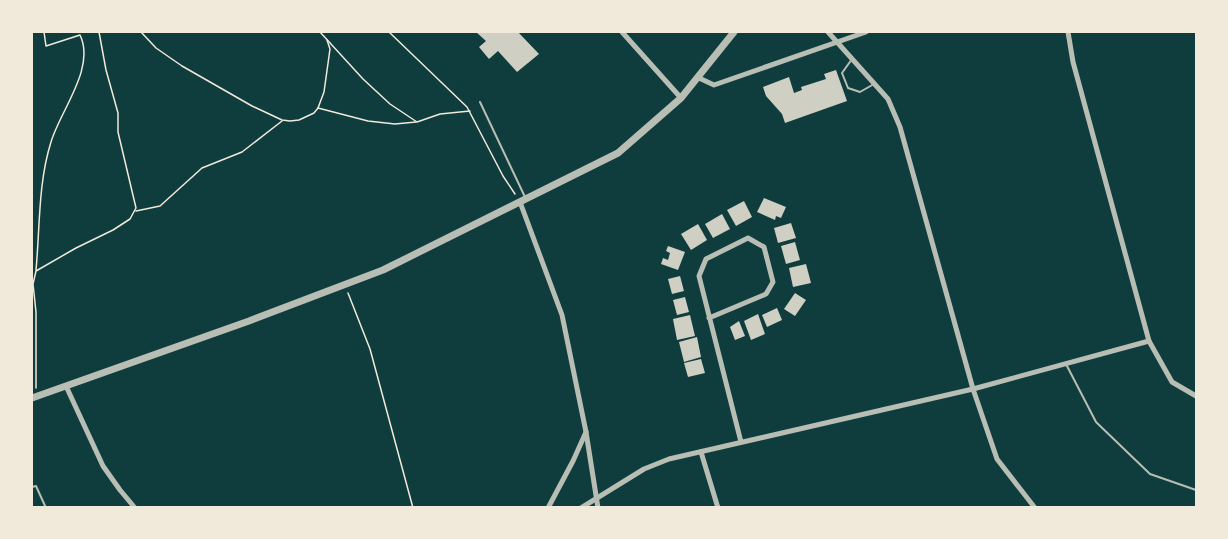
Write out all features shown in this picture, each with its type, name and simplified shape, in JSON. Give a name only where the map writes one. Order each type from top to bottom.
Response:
[{"type":"street","points":[[622,32],[681,98]]},
{"type":"street","points":[[34,398],[383,270],[618,153],[681,98],[734,32]]},
{"type":"street","points":[[828,32],[888,99],[900,127],[973,389],[997,459],[1035,507]]},
{"type":"street","points":[[699,78],[714,85],[866,32]]},
{"type":"street","points":[[1068,32],[1073,62],[1149,341],[1172,382],[1197,396]]},
{"type":"street","points":[[523,201],[562,315],[586,432],[598,507]]},
{"type":"street","points":[[709,318],[765,294],[773,282],[764,247],[748,238],[706,259],[699,276],[709,318],[741,442]]},
{"type":"street","points":[[581,507],[644,469],[669,459],[973,389],[1149,341]]},
{"type":"street","points":[[66,386],[103,466],[135,507]]},
{"type":"street","points":[[548,507],[586,432]]},
{"type":"street","points":[[701,452],[718,507]]},
{"type":"lane","points":[[852,59],[842,73],[848,88],[860,92],[874,84]]},
{"type":"lane","points":[[480,102],[523,201]]},
{"type":"lane","points":[[1065,363],[1096,422],[1150,474],[1197,490]]},
{"type":"lane","points":[[32,487],[36,486],[46,507]]},
{"type":"path","points":[[34,398],[36,312],[33,284],[47,155],[51,140],[81,71],[84,58],[80,35],[46,46],[44,32]]},
{"type":"path","points":[[36,271],[113,230],[130,219],[136,208],[118,132],[118,113],[106,70],[99,32]]},
{"type":"path","points":[[141,32],[156,48],[182,66],[252,106],[284,120],[299,120],[314,113],[318,108],[324,92],[330,49],[327,40]]},
{"type":"path","points":[[320,32],[363,79],[390,104],[417,122]]},
{"type":"path","points":[[389,32],[471,111],[503,176],[523,201]]},
{"type":"path","points":[[318,108],[368,121],[395,124],[417,122],[440,114],[471,111]]},
{"type":"path","points":[[135,211],[160,206],[202,168],[242,152],[284,120]]},
{"type":"path","points":[[345,284],[370,349],[413,507]]},
{"type":"building","points":[[476,32],[518,32],[539,54],[517,72],[498,51],[489,59],[479,47],[486,41]]},
{"type":"building","points":[[836,70],[847,101],[785,123],[782,114],[766,96],[763,87],[789,77],[794,93],[802,90],[801,87],[826,79],[824,74]]},
{"type":"building","points":[[764,198],[786,207],[781,218],[776,216],[775,220],[757,212]]},
{"type":"building","points":[[744,201],[752,217],[736,226],[727,210]]},
{"type":"building","points":[[722,214],[730,229],[713,238],[705,224]]},
{"type":"building","points":[[791,223],[796,238],[778,243],[774,228]]},
{"type":"building","points":[[698,224],[707,240],[691,250],[681,234]]},
{"type":"building","points":[[795,242],[800,260],[786,264],[781,246]]},
{"type":"building","points":[[668,246],[685,252],[678,270],[661,264],[663,258],[668,260],[670,253],[666,251]]},
{"type":"building","points":[[806,264],[811,283],[793,287],[789,268]]},
{"type":"building","points":[[680,276],[684,291],[672,294],[668,279]]},
{"type":"building","points":[[795,293],[806,300],[795,316],[784,309]]},
{"type":"building","points":[[685,297],[689,312],[677,315],[673,300]]},
{"type":"building","points":[[777,308],[782,320],[767,327],[762,315]]},
{"type":"building","points":[[758,314],[765,334],[751,340],[744,321]]},
{"type":"building","points":[[690,315],[695,336],[677,340],[673,319]]},
{"type":"building","points":[[739,321],[745,336],[735,340],[730,327]]},
{"type":"building","points":[[697,337],[701,357],[684,362],[679,342]]},
{"type":"building","points":[[701,359],[705,373],[688,377],[684,363]]}]
